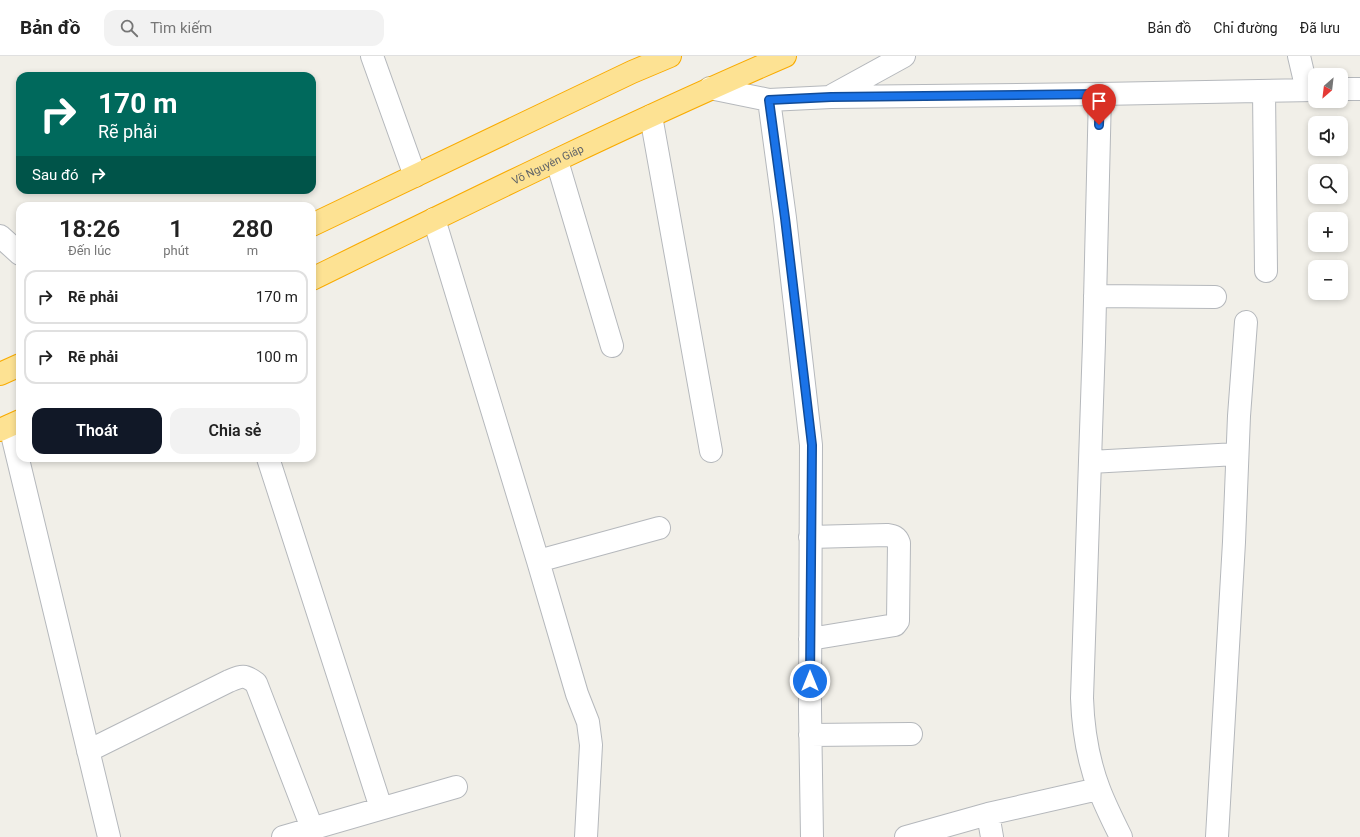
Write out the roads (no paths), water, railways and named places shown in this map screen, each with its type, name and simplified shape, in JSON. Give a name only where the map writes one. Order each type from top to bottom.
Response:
[{"type":"highway","points":[[316,223],[632,72],[670,56]]},
{"type":"highway","name":"Võ Nguyên Giáp","points":[[316,277],[434,219],[710,88],[785,56]]},
{"type":"highway","points":[[0,374],[16,367]]},
{"type":"street","points":[[372,56],[415,176]]},
{"type":"street","points":[[632,72],[652,56]]},
{"type":"street","points":[[831,97],[904,56]]},
{"type":"street","points":[[1299,56],[1308,82]]},
{"type":"street","points":[[710,88],[769,100],[831,97],[1308,90]]},
{"type":"street","points":[[1348,89],[1360,89]]},
{"type":"street","points":[[1264,91],[1266,271]]},
{"type":"street","points":[[1100,94],[1082,698],[1083,725],[1098,789],[1121,837]]},
{"type":"street","points":[[769,100],[785,218],[812,445],[810,537],[810,735],[812,837]]},
{"type":"street","points":[[651,116],[711,451]]},
{"type":"street","points":[[557,161],[612,346]]},
{"type":"street","points":[[434,219],[577,694],[588,722],[591,745],[586,837]]},
{"type":"street","points":[[0,236],[16,250]]},
{"type":"street","points":[[1095,296],[1215,297]]},
{"type":"street","points":[[1216,837],[1234,542],[1239,416],[1246,322]]},
{"type":"street","points":[[10,426],[16,451]]},
{"type":"street","points":[[1090,462],[1237,454]]},
{"type":"street","points":[[19,462],[109,837]]},
{"type":"street","points":[[269,462],[382,808]]},
{"type":"street","points":[[538,561],[659,528]]},
{"type":"street","points":[[810,537],[887,535],[894,536],[898,539],[899,543],[898,621],[895,625],[810,639]]},
{"type":"street","points":[[88,751],[229,681],[242,676],[250,678],[256,683],[312,828]]},
{"type":"street","points":[[810,735],[911,734]]},
{"type":"street","points":[[283,837],[456,787]]},
{"type":"street","points":[[906,837],[988,814],[1098,789]]},
{"type":"street","points":[[988,814],[992,837]]}]
